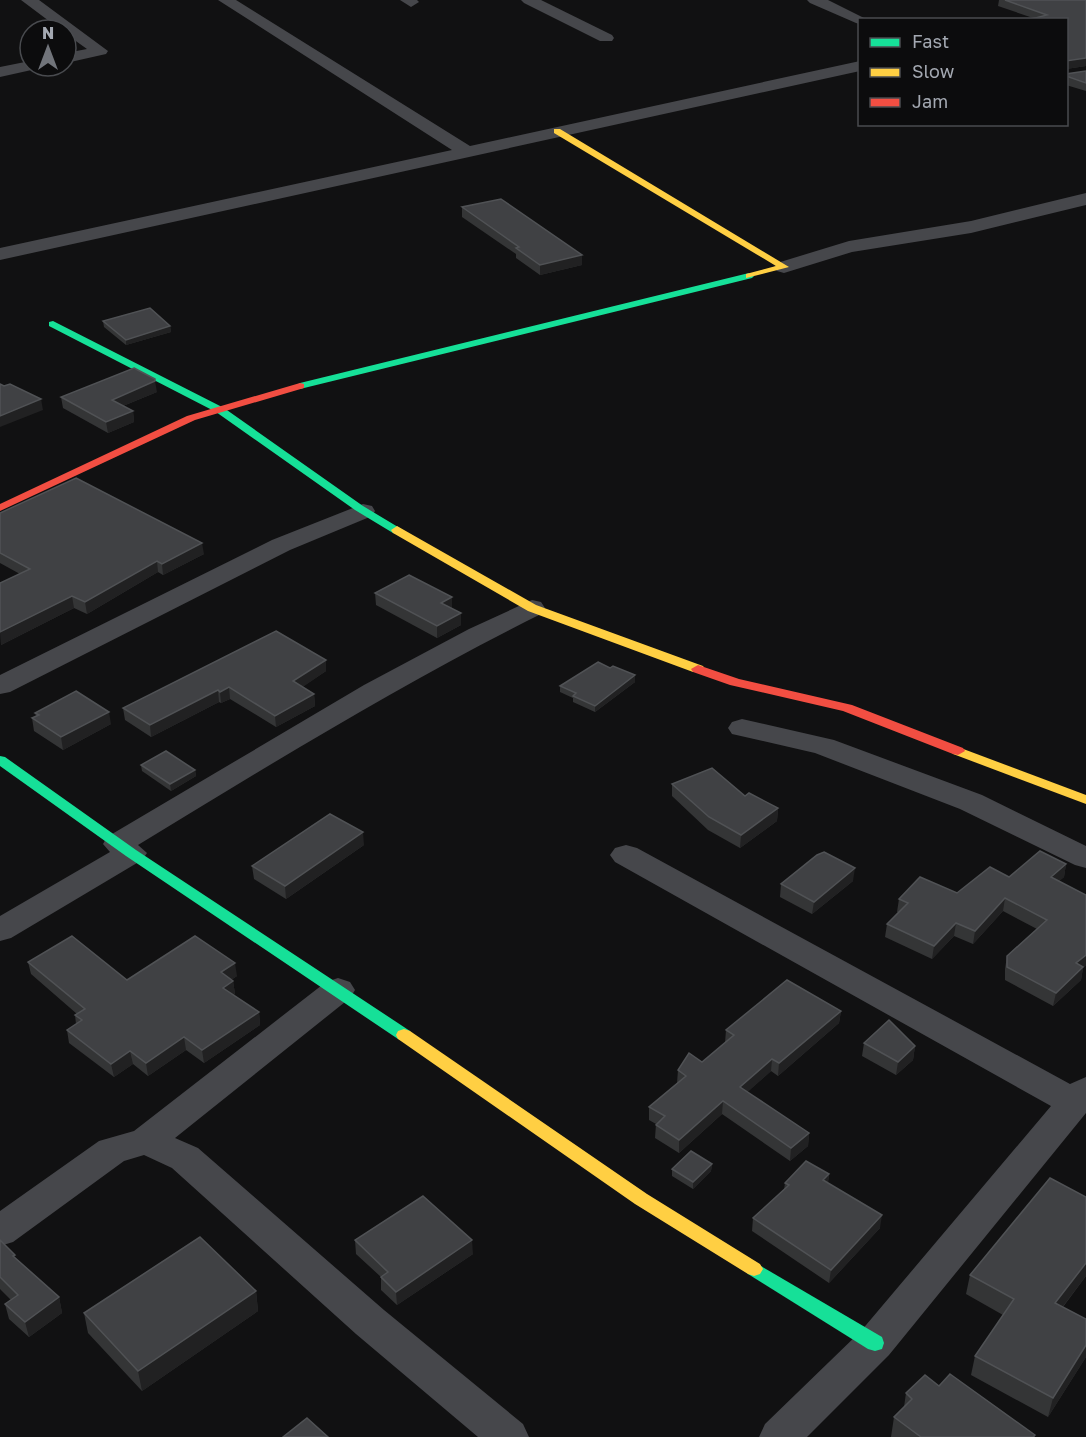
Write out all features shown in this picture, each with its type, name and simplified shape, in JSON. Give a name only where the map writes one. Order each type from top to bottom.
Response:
[{"type":"street","points":[[29,0],[54,18]]},
{"type":"street","points":[[226,0],[469,153]]},
{"type":"street","points":[[529,0],[606,38]]},
{"type":"street","points":[[815,0],[858,19]]},
{"type":"street","points":[[78,35],[100,51],[78,56]]},
{"type":"street","points":[[0,254],[858,66]]},
{"type":"street","points":[[0,72],[18,68]]},
{"type":"street","points":[[557,131],[784,267]]},
{"type":"street","points":[[0,508],[190,418],[296,387],[784,267],[849,247],[971,227],[1086,199]]},
{"type":"street","points":[[53,324],[220,410],[363,511],[532,608],[735,682],[847,708],[1086,800]]},
{"type":"street","points":[[0,686],[281,545],[363,511]]},
{"type":"street","points":[[0,930],[316,724],[470,638],[532,608]]},
{"type":"street","points":[[742,728],[824,746],[971,801],[1086,858]]},
{"type":"street","points":[[0,760],[124,848],[338,990],[641,1199],[875,1343]]},
{"type":"street","points":[[626,855],[1080,1095],[875,1343],[780,1437]]},
{"type":"street","points":[[0,1231],[112,1151],[146,1141],[338,990]]},
{"type":"street","points":[[146,1141],[185,1158],[370,1322],[508,1437]]},
{"type":"building","points":[[1005,0],[1086,0],[1086,58],[1068,61],[1068,18],[1036,18],[1047,15]]},
{"type":"building","points":[[1086,71],[1086,83],[1068,77],[1068,74]]},
{"type":"building","points":[[501,199],[582,255],[540,265],[516,248],[519,247],[462,207]]},
{"type":"building","points":[[150,308],[170,326],[126,340],[103,321]]},
{"type":"building","points":[[134,368],[155,381],[112,400],[133,411],[106,422],[61,397]]},
{"type":"building","points":[[0,384],[4,386],[10,384],[41,399],[0,416]]},
{"type":"building","points":[[76,478],[202,543],[162,564],[157,561],[85,602],[72,596],[0,632],[0,583],[30,569],[0,553],[0,513]]},
{"type":"building","points":[[409,575],[452,597],[441,603],[461,613],[437,626],[375,593]]},
{"type":"building","points":[[276,631],[326,660],[293,681],[314,694],[275,716],[229,687],[220,692],[218,690],[150,725],[123,708]]},
{"type":"building","points":[[598,662],[635,675],[595,706],[573,696],[576,693],[560,686]]},
{"type":"building","points":[[76,691],[109,712],[61,737],[32,718],[39,715],[35,713]]},
{"type":"building","points":[[166,751],[195,770],[170,784],[141,765]]},
{"type":"building","points":[[712,768],[745,796],[749,793],[778,808],[741,835],[709,817],[672,784]]},
{"type":"building","points":[[330,814],[363,832],[285,886],[252,866]]},
{"type":"building","points":[[1040,851],[1066,864],[1051,877],[1086,895],[1086,955],[1076,963],[1083,967],[1056,993],[1007,967],[1007,956],[1047,920],[1005,898],[975,931],[956,923],[934,946],[887,924],[908,903],[899,899],[920,877],[957,893],[990,867],[1009,877]]},
{"type":"building","points":[[824,852],[855,868],[814,902],[781,884],[817,855]]},
{"type":"building","points":[[72,936],[127,980],[195,936],[235,963],[221,972],[233,981],[223,988],[259,1012],[202,1050],[184,1037],[146,1063],[130,1051],[111,1064],[67,1030],[82,1020],[75,1015],[85,1009],[28,962]]},
{"type":"building","points":[[787,980],[841,1011],[779,1063],[772,1059],[740,1087],[809,1133],[791,1148],[723,1101],[679,1140],[656,1125],[665,1116],[649,1107],[686,1076],[678,1070],[689,1053],[702,1062],[734,1035],[726,1030]]},
{"type":"building","points":[[889,1020],[915,1046],[898,1062],[864,1043]]},
{"type":"building","points":[[691,1151],[712,1164],[693,1182],[672,1169]]},
{"type":"building","points":[[806,1161],[829,1174],[823,1180],[882,1215],[831,1270],[753,1218],[789,1185],[785,1183]]},
{"type":"building","points":[[1050,1178],[1086,1197],[1086,1263],[1055,1303],[1086,1319],[1086,1345],[1053,1398],[975,1356],[1014,1299],[970,1275]]},
{"type":"building","points":[[423,1196],[472,1240],[396,1292],[381,1277],[388,1272],[355,1240]]},
{"type":"building","points":[[200,1237],[256,1291],[138,1371],[84,1313]]},
{"type":"building","points":[[0,1240],[15,1255],[13,1256],[59,1297],[25,1322],[5,1304],[18,1295],[0,1277]]},
{"type":"building","points":[[950,1374],[1035,1435],[1033,1437],[921,1437],[894,1417],[912,1399],[906,1393],[925,1375],[939,1386]]},
{"type":"building","points":[[307,1418],[328,1437],[283,1437]]},
{"type":"traffic: fast","points":[[300,386],[749,276]]},
{"type":"traffic: fast","points":[[53,324],[220,410],[359,508],[397,530]]},
{"type":"traffic: fast","points":[[0,760],[131,853],[404,1035]]},
{"type":"traffic: fast","points":[[754,1269],[875,1343]]},
{"type":"traffic: slow","points":[[557,131],[784,267],[749,276]]},
{"type":"traffic: slow","points":[[397,530],[532,608],[698,669]]},
{"type":"traffic: slow","points":[[958,751],[1086,800]]},
{"type":"traffic: slow","points":[[404,1035],[641,1199],[754,1269]]},
{"type":"traffic: jam","points":[[0,508],[191,418],[300,386]]},
{"type":"traffic: jam","points":[[698,669],[735,682],[847,708],[958,751]]}]
